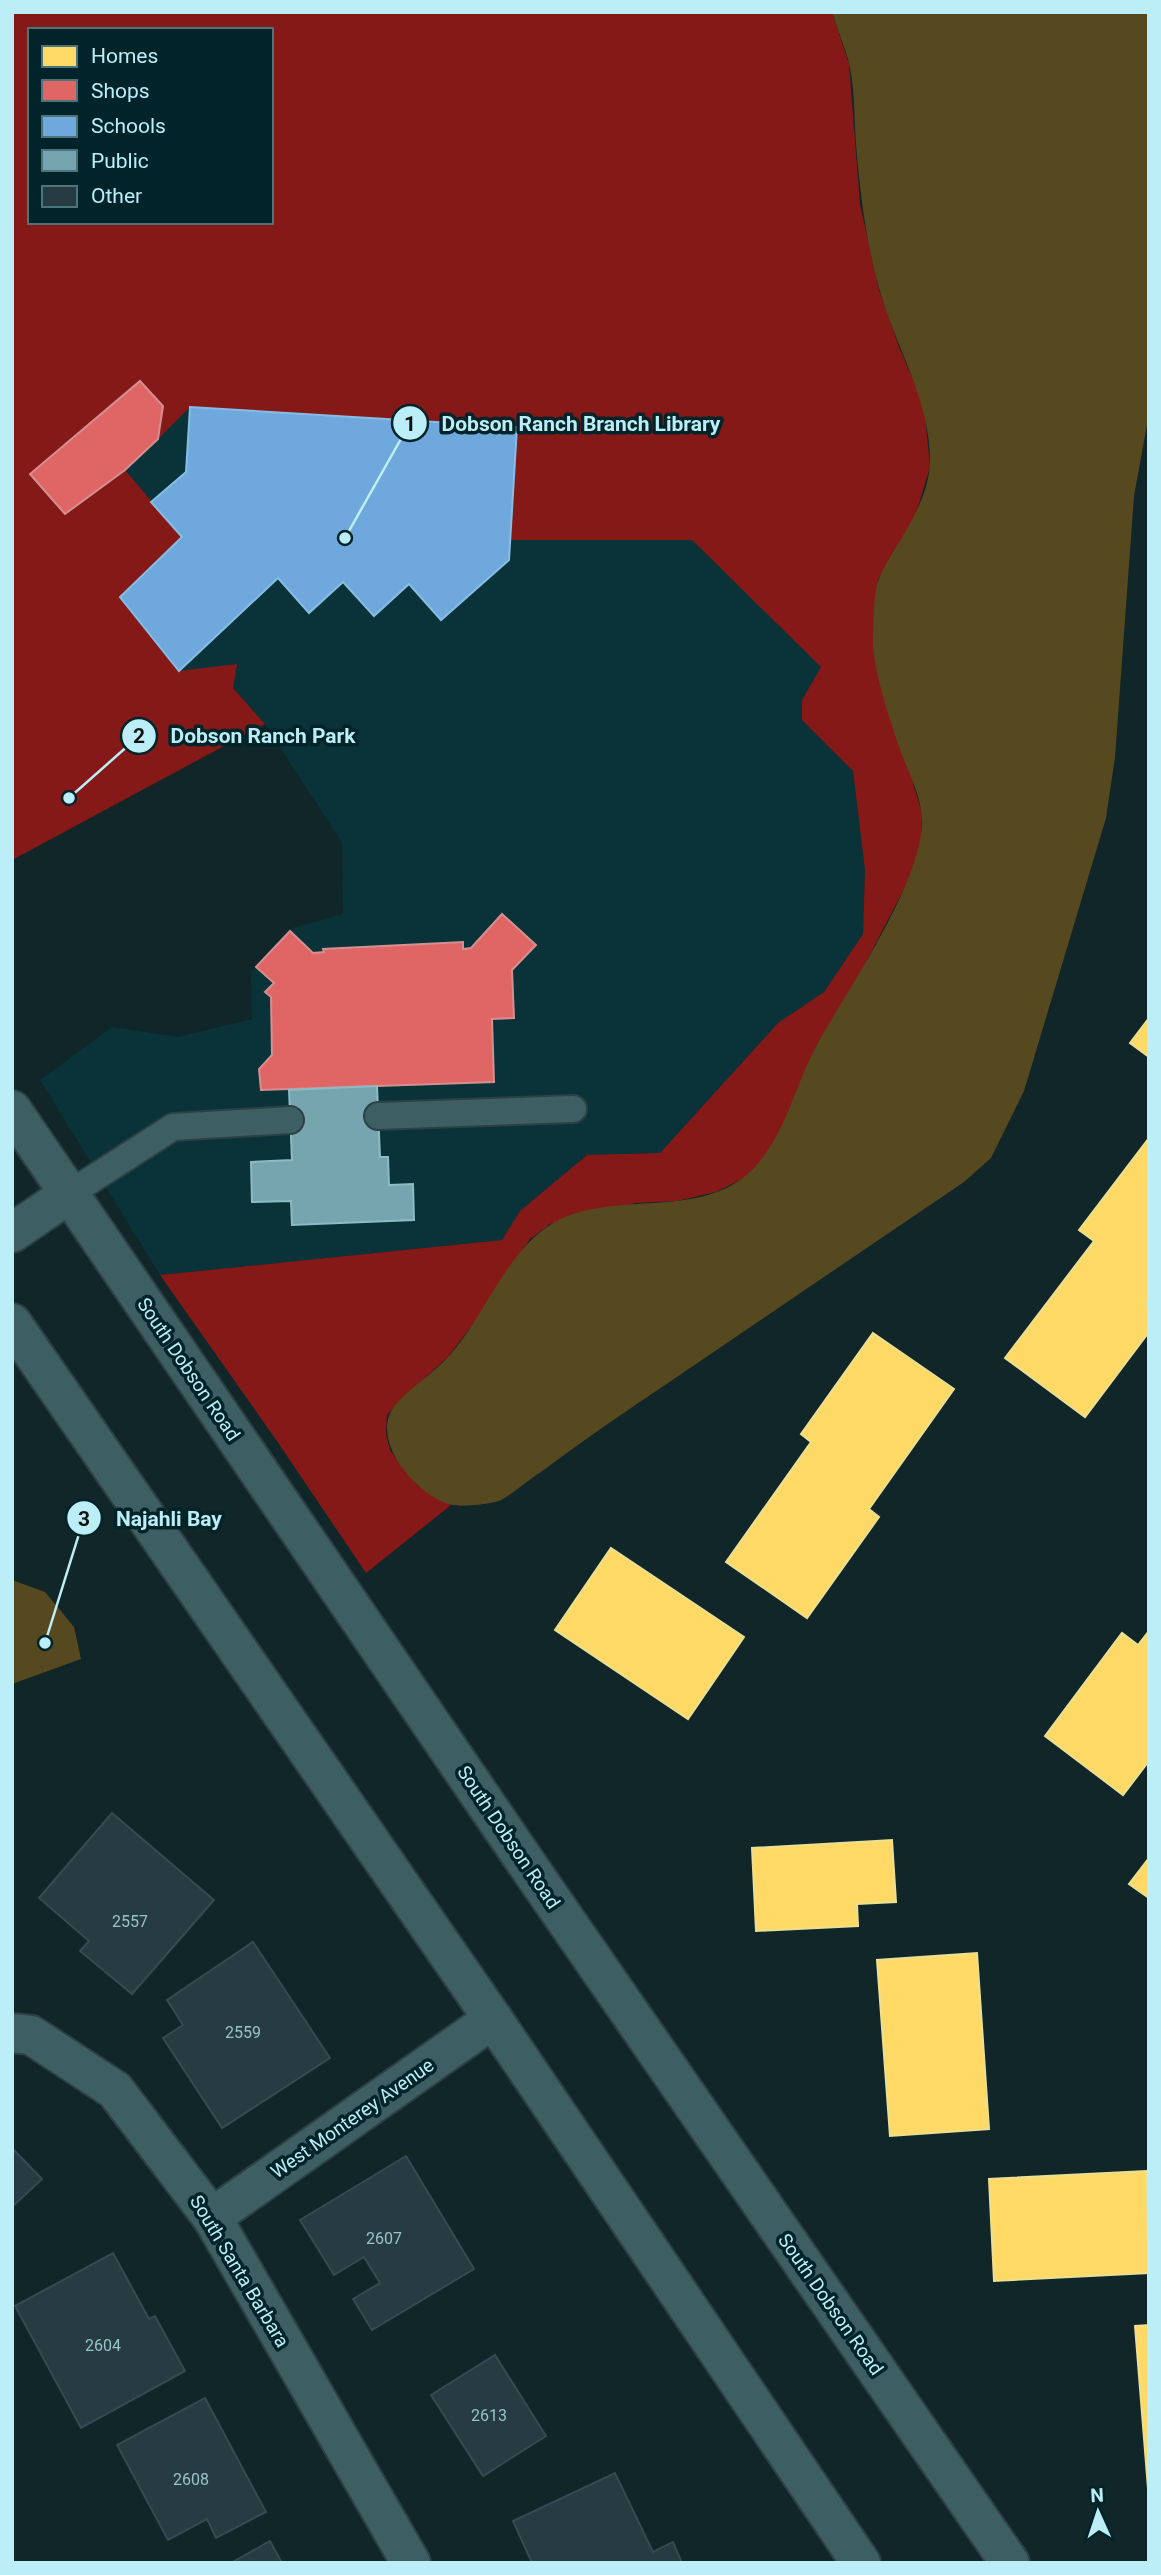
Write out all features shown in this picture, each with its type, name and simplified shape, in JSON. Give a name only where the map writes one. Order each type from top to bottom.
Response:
[{"type":"main road","name":"South Dobson Road","points":[[12,1110],[529,1867],[1010,2563]]},
{"type":"main road","points":[[12,1233],[69,1194]]},
{"type":"main road","points":[[12,1323],[493,2019],[861,2563]]},
{"type":"main road","name":"West Monterey Avenue","points":[[213,2219],[493,2019]]},
{"type":"main road","name":"South Santa Barbara","points":[[12,2033],[31,2035],[115,2090],[213,2219],[411,2563]]},
{"type":"lane","points":[[378,1116],[573,1109]]},
{"type":"lane","points":[[69,1194],[173,1127],[290,1120]]},
{"type":"shaded area","points":[[12,12],[832,12],[849,64],[860,204],[879,290],[899,347],[924,405],[930,467],[915,517],[878,580],[913,783],[922,813],[921,845],[907,883],[862,970],[817,1045],[775,1143],[758,1164],[744,1178],[716,1192],[677,1201],[636,1203],[550,1224],[530,1239],[482,1312],[448,1357],[387,1415],[386,1434],[390,1450],[417,1485],[451,1505],[366,1573],[160,1275],[502,1240],[520,1211],[587,1155],[660,1153],[778,1023],[824,992],[863,934],[865,870],[853,771],[802,720],[802,700],[821,667],[692,540],[510,540],[516,427],[190,407],[158,439],[163,406],[140,381],[30,474],[125,470],[182,537],[120,598],[178,671],[237,664],[233,688],[265,724],[12,860]]},
{"type":"shaded area","points":[[832,12],[1149,12],[1149,414],[1134,496],[1115,757],[1106,818],[1024,1091],[991,1158],[964,1182],[608,1424],[506,1497],[484,1504],[453,1505],[425,1491],[400,1465],[387,1434],[388,1418],[396,1404],[450,1355],[523,1248],[555,1222],[579,1212],[604,1207],[683,1200],[708,1195],[731,1186],[752,1170],[774,1141],[819,1041],[885,927],[914,863],[921,834],[921,810],[882,693],[873,647],[874,603],[878,580],[912,521],[924,493],[930,463],[929,440],[919,395],[886,310],[874,270],[862,199],[850,69]]},
{"type":"shaded area","points":[[140,381],[163,406],[517,427],[510,540],[692,540],[822,667],[802,700],[802,720],[853,771],[865,870],[863,934],[824,992],[778,1023],[660,1153],[587,1155],[520,1211],[502,1240],[160,1275],[40,1080],[112,1027],[178,1037],[252,1019],[251,972],[292,928],[343,914],[342,843],[265,724],[233,688],[179,671],[120,597],[65,514],[30,474]]},
{"type":"shaded area","points":[[12,1580],[45,1592],[74,1627],[81,1659],[12,1684]]},
{"type":"building: Homes","points":[[1149,1018],[1149,1057],[1130,1043]]},
{"type":"building: Homes","points":[[1149,1138],[1149,1301],[1145,1305],[1149,1307],[1149,1332],[1085,1417],[1005,1358],[1094,1241],[1079,1230]]},
{"type":"building: Homes","points":[[873,1333],[954,1389],[869,1509],[879,1517],[807,1618],[726,1562],[811,1442],[801,1434]]},
{"type":"building: Homes","points":[[611,1548],[744,1637],[688,1719],[555,1630]]},
{"type":"building: Homes","points":[[1149,1631],[1149,1761],[1123,1795],[1045,1736],[1122,1633],[1138,1645]]},
{"type":"building: Homes","points":[[892,1840],[896,1902],[857,1904],[858,1926],[756,1931],[752,1848]]},
{"type":"building: Homes","points":[[1149,1858],[1149,1898],[1129,1884]]},
{"type":"building: Homes","points":[[977,1953],[989,2129],[890,2136],[877,1960]]},
{"type":"building: Homes","points":[[1146,2171],[1149,2273],[994,2281],[989,2179]]},
{"type":"building: Homes","points":[[1149,2325],[1149,2501],[1135,2326]]},
{"type":"building: Shops","points":[[140,381],[163,406],[158,439],[125,470],[65,514],[30,474]]},
{"type":"building: Shops","points":[[502,914],[536,945],[512,970],[514,1018],[492,1019],[494,1082],[261,1090],[259,1069],[272,1055],[271,997],[265,992],[274,983],[256,967],[290,931],[313,953],[324,952],[323,949],[463,942],[463,949],[471,948]]},
{"type":"building: Schools","points":[[190,407],[517,427],[509,560],[441,620],[409,584],[374,616],[343,582],[309,613],[278,578],[179,671],[120,597],[182,537],[151,502],[186,472]]},
{"type":"building: Public","points":[[377,1086],[380,1157],[388,1157],[389,1185],[413,1184],[414,1220],[292,1225],[291,1201],[252,1202],[251,1162],[292,1160],[289,1090]]},
{"type":"building: Other","points":[[112,1813],[214,1900],[132,1994],[80,1951],[89,1941],[39,1898]]},
{"type":"building: Other","points":[[253,1942],[330,2058],[222,2128],[163,2038],[183,2025],[167,2000]]},
{"type":"building: Other","points":[[12,2148],[42,2179],[12,2207]]},
{"type":"building: Other","points":[[406,2156],[474,2269],[372,2330],[353,2299],[380,2283],[364,2257],[334,2275],[300,2220]]},
{"type":"building: Other","points":[[113,2253],[149,2319],[155,2316],[185,2371],[81,2428],[15,2306]]},
{"type":"building: Other","points":[[495,2355],[546,2436],[483,2476],[431,2395]]},
{"type":"building: Other","points":[[205,2398],[266,2512],[216,2538],[207,2519],[168,2540],[117,2445]]},
{"type":"building: Other","points":[[615,2473],[653,2552],[673,2542],[682,2563],[532,2563],[513,2521]]},
{"type":"building: Other","points":[[270,2541],[282,2563],[231,2563]]},
{"type":"place","name":"Dobson Ranch Branch Library","points":[[345,538]]},
{"type":"place","name":"Dobson Ranch Park","points":[[69,798]]},
{"type":"place","name":"Najahli Bay","points":[[45,1643]]}]
